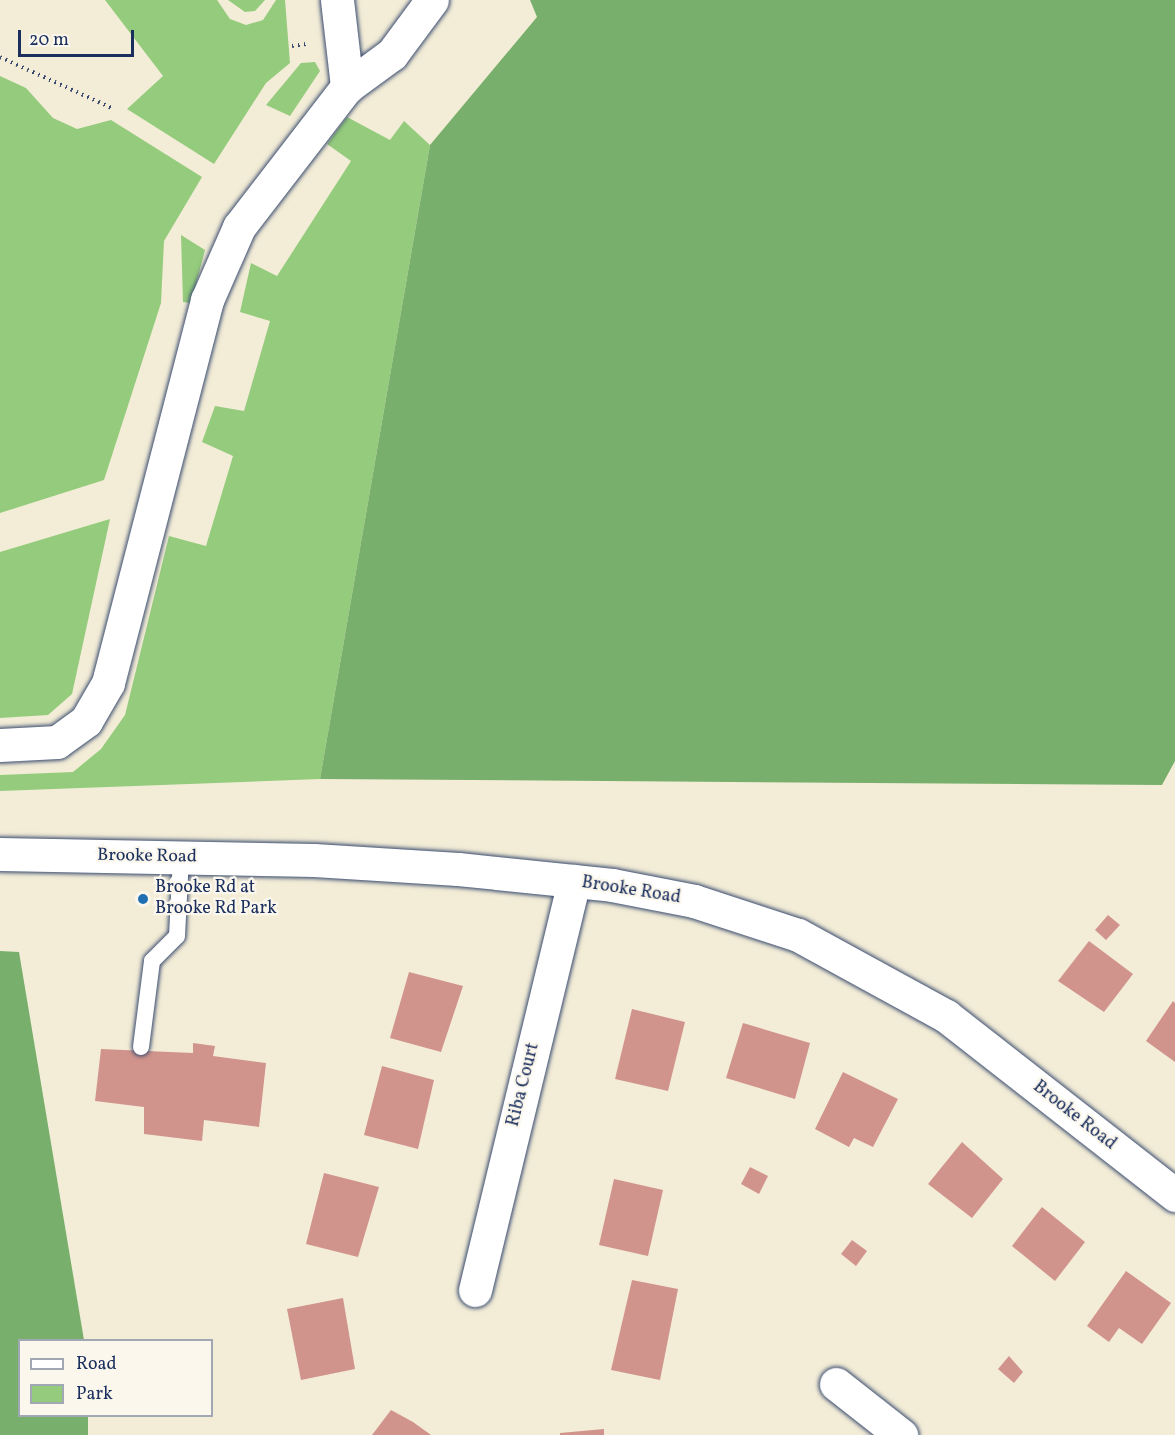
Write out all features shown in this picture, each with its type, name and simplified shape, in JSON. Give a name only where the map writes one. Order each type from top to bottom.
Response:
[{"type":"street","points":[[337,0],[347,87]]},
{"type":"street","points":[[0,745],[57,742],[86,721],[108,683],[207,300],[239,227],[347,87],[393,54],[432,0]]},
{"type":"street","name":"Brooke Road","points":[[0,854],[381,864],[574,881],[682,899],[743,916],[798,935],[884,978],[946,1016],[1175,1195]]},
{"type":"street","name":"Riba Court","points":[[475,1290],[574,881]]},
{"type":"street","points":[[836,1384],[901,1435]]},
{"type":"lane","points":[[141,1047],[152,961],[177,936],[182,857]]},
{"type":"path","points":[[0,57],[114,109]]},
{"type":"green space","points":[[105,0],[217,0],[230,19],[246,25],[263,20],[276,0],[285,0],[290,63],[266,83],[214,164],[127,109],[163,76]]},
{"type":"green space","points":[[228,0],[265,0],[255,11],[245,12]]},
{"type":"green space","points":[[530,0],[1175,0],[1175,761],[1162,785],[320,779],[430,145],[537,17]]},
{"type":"green space","points":[[315,62],[320,71],[290,116],[266,105],[301,63]]},
{"type":"green space","points":[[0,76],[26,88],[53,118],[77,129],[111,120],[202,177],[164,241],[161,303],[104,480],[0,513]]},
{"type":"green space","points":[[347,117],[390,140],[404,121],[430,145],[320,779],[0,791],[0,775],[73,772],[101,749],[125,715],[169,536],[206,546],[233,456],[202,442],[215,406],[244,411],[270,321],[240,312],[251,263],[277,276],[351,161],[327,144]]},
{"type":"green space","points":[[181,235],[205,250],[191,303],[183,302]]},
{"type":"green space","points":[[110,519],[72,694],[48,715],[0,718],[0,552]]},
{"type":"green space","points":[[0,951],[19,952],[84,1339],[18,1339],[18,1417],[88,1417],[88,1435],[0,1435]]},
{"type":"building","points":[[1108,915],[1120,925],[1106,940],[1095,930]]},
{"type":"building","points":[[1089,941],[1133,974],[1104,1012],[1058,981]]},
{"type":"building","points":[[409,972],[463,986],[441,1052],[390,1038]]},
{"type":"building","points":[[1173,1001],[1175,1003],[1175,1062],[1146,1041]]},
{"type":"building","points":[[632,1009],[685,1022],[668,1091],[615,1079]]},
{"type":"building","points":[[743,1023],[810,1043],[795,1099],[726,1078]]},
{"type":"building","points":[[193,1043],[215,1046],[213,1056],[266,1063],[259,1127],[204,1120],[202,1141],[144,1134],[144,1107],[95,1101],[101,1049],[193,1053]]},
{"type":"building","points":[[382,1066],[434,1080],[418,1149],[364,1135]]},
{"type":"building","points":[[843,1072],[898,1099],[873,1147],[854,1138],[849,1147],[815,1129]]},
{"type":"building","points":[[962,1142],[1003,1179],[972,1218],[928,1184]]},
{"type":"building","points":[[750,1167],[768,1176],[759,1194],[741,1184]]},
{"type":"building","points":[[324,1173],[379,1187],[358,1257],[306,1244]]},
{"type":"building","points":[[614,1179],[663,1190],[648,1256],[599,1245]]},
{"type":"building","points":[[1042,1207],[1085,1242],[1055,1281],[1012,1246]]},
{"type":"building","points":[[852,1240],[867,1251],[856,1266],[841,1254]]},
{"type":"building","points":[[1126,1271],[1171,1303],[1142,1344],[1119,1328],[1109,1342],[1087,1326]]},
{"type":"building","points":[[632,1280],[678,1289],[660,1380],[611,1370]]},
{"type":"building","points":[[343,1298],[355,1369],[301,1380],[287,1309]]},
{"type":"building","points":[[1009,1356],[1023,1372],[1014,1383],[998,1369]]},
{"type":"building","points":[[391,1410],[413,1422],[431,1435],[372,1435]]},
{"type":"building","points":[[604,1429],[604,1435],[560,1435],[560,1433]]},
{"type":"place","name":"Brooke Rd at Brooke Rd Park","points":[[143,899]]}]
